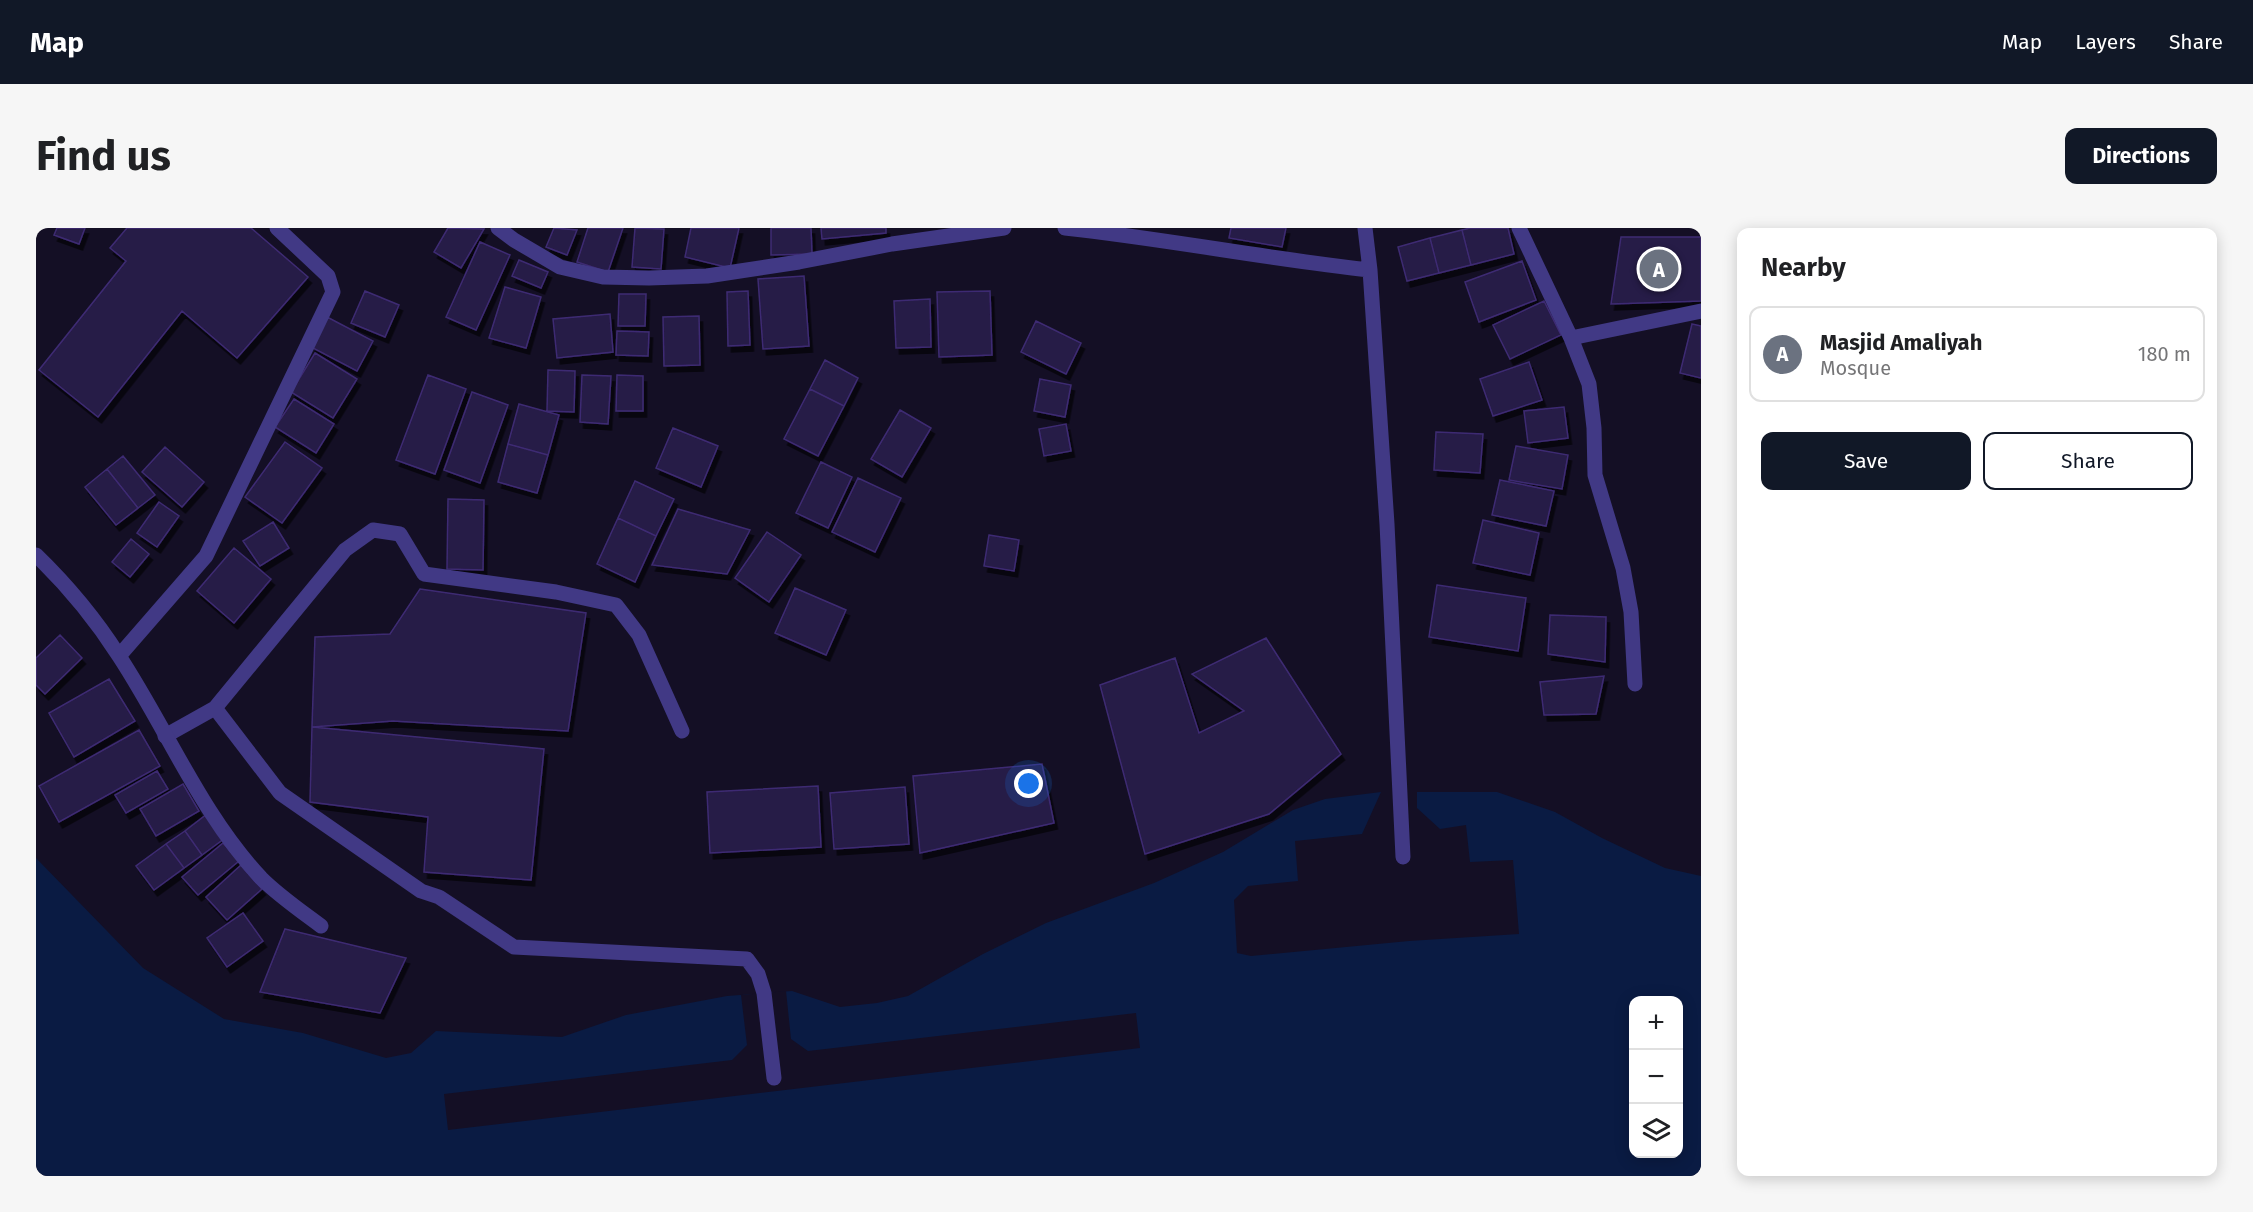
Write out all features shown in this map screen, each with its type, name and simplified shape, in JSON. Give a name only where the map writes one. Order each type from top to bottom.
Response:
[{"type":"street","points":[[120,656],[206,556],[333,292],[328,276],[277,228]]},
{"type":"street","points":[[498,228],[560,267],[603,277],[649,278],[707,276],[799,262],[892,244],[1004,228]]},
{"type":"street","points":[[1065,228],[1137,236],[1370,270]]},
{"type":"street","points":[[1365,228],[1370,270],[1387,524],[1403,857]]},
{"type":"street","points":[[1519,228],[1571,338],[1589,384],[1592,398],[1595,475],[1623,568],[1631,612],[1635,684]]},
{"type":"street","points":[[1571,338],[1701,311]]},
{"type":"street","points":[[165,736],[215,708],[345,550],[373,530],[400,534],[424,574],[556,592],[616,605],[639,635],[682,731]]},
{"type":"street","points":[[36,555],[58,576],[120,656],[165,736],[217,820],[245,859],[263,880],[321,926]]},
{"type":"street","points":[[215,708],[280,793],[421,891],[439,897],[514,947],[747,959],[758,974],[764,993],[774,1078]]},
{"type":"water","points":[[1381,792],[1497,792],[1555,812],[1602,838],[1665,868],[1701,876],[1701,1176],[36,1176],[36,858],[143,968],[224,1019],[303,1033],[386,1058],[411,1053],[436,1031],[562,1037],[626,1015],[727,996],[792,991],[840,1007],[877,1003],[908,996],[983,954],[1046,923],[1154,883],[1223,852],[1293,810],[1325,799]]},
{"type":"pier","points":[[1381,792],[1417,792],[1417,808],[1440,829],[1466,825],[1470,862],[1513,860],[1519,934],[1409,941],[1251,956],[1237,953],[1234,900],[1248,886],[1298,881],[1295,841],[1362,834]]},
{"type":"pier","points":[[786,991],[791,1039],[808,1051],[1136,1013],[1140,1048],[448,1130],[444,1094],[732,1060],[747,1045],[741,995]]},
{"type":"building","points":[[57,228],[85,228],[79,244],[54,235]]},
{"type":"building","points":[[127,228],[251,228],[308,277],[237,358],[182,311],[98,417],[39,370],[126,261],[110,248]]},
{"type":"building","points":[[448,228],[484,229],[461,268],[434,252]]},
{"type":"building","points":[[554,228],[577,230],[567,255],[546,247]]},
{"type":"building","points":[[588,228],[623,228],[608,272],[577,262]]},
{"type":"building","points":[[635,228],[664,229],[661,269],[632,267]]},
{"type":"building","points":[[691,228],[739,228],[730,268],[685,257]]},
{"type":"building","points":[[771,228],[811,228],[812,254],[771,255]]},
{"type":"building","points":[[821,228],[886,228],[886,233],[822,239]]},
{"type":"building","points":[[1231,228],[1286,228],[1282,247],[1229,238]]},
{"type":"building","points":[[1508,228],[1514,254],[1471,265],[1462,230]]},
{"type":"building","points":[[1462,230],[1471,265],[1439,273],[1430,238]]},
{"type":"building","points":[[1621,237],[1701,237],[1701,301],[1611,304]]},
{"type":"building","points":[[1430,238],[1439,273],[1407,281],[1398,247]]},
{"type":"building","points":[[480,242],[510,255],[476,330],[446,317]]},
{"type":"building","points":[[519,260],[548,272],[541,288],[512,276]]},
{"type":"building","points":[[1522,261],[1536,300],[1479,322],[1465,282]]},
{"type":"building","points":[[804,276],[809,346],[763,349],[758,279]]},
{"type":"building","points":[[505,287],[541,297],[526,348],[489,338]]},
{"type":"building","points":[[365,291],[399,305],[385,337],[351,323]]},
{"type":"building","points":[[748,291],[750,345],[728,346],[727,292]]},
{"type":"building","points":[[990,291],[992,355],[939,357],[937,292]]},
{"type":"building","points":[[619,294],[646,294],[645,326],[618,326]]},
{"type":"building","points":[[930,299],[931,347],[896,348],[894,301]]},
{"type":"building","points":[[1544,301],[1561,335],[1510,359],[1493,325]]},
{"type":"building","points":[[610,314],[613,352],[557,358],[553,319]]},
{"type":"building","points":[[699,316],[700,365],[664,366],[663,317]]},
{"type":"building","points":[[327,317],[373,341],[357,371],[311,347]]},
{"type":"building","points":[[1036,321],[1081,343],[1066,374],[1021,352]]},
{"type":"building","points":[[1692,324],[1701,326],[1701,378],[1680,373]]},
{"type":"building","points":[[617,331],[649,332],[648,356],[616,355]]},
{"type":"building","points":[[315,353],[357,379],[333,418],[291,392]]},
{"type":"building","points":[[825,360],[858,378],[844,406],[810,389]]},
{"type":"building","points":[[1529,362],[1542,400],[1493,416],[1480,379]]},
{"type":"building","points":[[548,370],[575,371],[574,412],[547,411]]},
{"type":"building","points":[[428,375],[466,389],[435,474],[396,460]]},
{"type":"building","points":[[582,375],[611,376],[608,424],[580,422]]},
{"type":"building","points":[[617,375],[643,376],[643,411],[616,411]]},
{"type":"building","points":[[1040,379],[1071,385],[1065,417],[1034,411]]},
{"type":"building","points":[[810,389],[844,406],[818,456],[784,439]]},
{"type":"building","points":[[472,392],[508,405],[480,483],[444,470]]},
{"type":"building","points":[[294,399],[334,424],[316,453],[275,427]]},
{"type":"building","points":[[519,404],[559,415],[548,455],[508,444]]},
{"type":"building","points":[[1564,407],[1568,438],[1528,443],[1524,411]]},
{"type":"building","points":[[900,410],[931,428],[902,477],[871,459]]},
{"type":"building","points":[[1066,424],[1071,451],[1044,456],[1039,429]]},
{"type":"building","points":[[673,428],[718,446],[701,487],[656,468]]},
{"type":"building","points":[[1436,432],[1483,434],[1480,473],[1434,470]]},
{"type":"building","points":[[285,442],[322,468],[282,523],[245,497]]},
{"type":"building","points":[[508,444],[548,455],[537,493],[498,482]]},
{"type":"building","points":[[1516,446],[1568,455],[1562,489],[1509,480]]},
{"type":"building","points":[[165,447],[204,482],[182,507],[142,472]]},
{"type":"building","points":[[123,456],[155,495],[138,508],[107,469]]},
{"type":"building","points":[[821,462],[852,477],[828,528],[796,513]]},
{"type":"building","points":[[107,469],[138,508],[116,525],[85,487]]},
{"type":"building","points":[[858,478],[901,498],[875,552],[832,532]]},
{"type":"building","points":[[1500,480],[1554,491],[1546,526],[1492,515]]},
{"type":"building","points":[[635,481],[674,499],[656,536],[618,518]]},
{"type":"building","points":[[448,499],[484,500],[483,570],[447,569]]},
{"type":"building","points":[[159,502],[179,516],[157,547],[137,533]]},
{"type":"building","points":[[678,509],[750,530],[727,574],[652,565]]},
{"type":"building","points":[[618,518],[656,536],[635,582],[597,564]]},
{"type":"building","points":[[1483,520],[1539,533],[1530,575],[1473,563]]},
{"type":"building","points":[[273,522],[289,548],[260,566],[243,541]]},
{"type":"building","points":[[767,532],[801,555],[769,602],[735,578]]},
{"type":"building","points":[[989,535],[1019,540],[1014,571],[984,566]]},
{"type":"building","points":[[131,539],[149,554],[130,577],[112,562]]},
{"type":"building","points":[[234,548],[271,579],[234,623],[197,591]]},
{"type":"building","points":[[1437,585],[1526,598],[1518,651],[1429,637]]},
{"type":"building","points":[[795,588],[846,610],[826,655],[775,633]]},
{"type":"building","points":[[420,589],[586,613],[568,731],[393,721],[312,727],[315,637],[390,634]]},
{"type":"building","points":[[1550,615],[1606,617],[1605,662],[1548,654]]},
{"type":"building","points":[[60,635],[82,658],[45,694],[36,685],[36,658]]},
{"type":"building","points":[[1266,638],[1341,754],[1269,814],[1145,854],[1100,685],[1175,658],[1199,733],[1244,711],[1192,674]]},
{"type":"building","points":[[1604,676],[1596,714],[1544,715],[1540,682]]},
{"type":"building","points":[[109,679],[135,721],[74,757],[49,713]]},
{"type":"building","points":[[312,727],[544,749],[531,880],[424,872],[428,817],[310,802]]},
{"type":"building","points":[[139,730],[160,766],[59,822],[39,786]]},
{"type":"building","points":[[1042,764],[1054,823],[920,853],[913,776]]},
{"type":"building","points":[[157,771],[168,789],[126,813],[115,795]]},
{"type":"building","points":[[183,784],[199,811],[156,836],[140,809]]},
{"type":"building","points":[[818,786],[821,847],[710,853],[707,792]]},
{"type":"building","points":[[905,787],[909,844],[834,849],[830,793]]},
{"type":"building","points":[[207,814],[225,838],[202,855],[185,831]]},
{"type":"building","points":[[185,831],[202,855],[184,868],[166,844]]},
{"type":"building","points":[[223,843],[239,861],[198,895],[182,877]]},
{"type":"building","points":[[166,844],[184,868],[154,890],[136,866]]},
{"type":"building","points":[[241,865],[262,889],[227,920],[206,897]]},
{"type":"building","points":[[243,913],[263,941],[227,967],[207,938]]},
{"type":"building","points":[[285,929],[406,958],[380,1013],[260,992]]},
{"type":"place","name":"Masjid Amaliyah","points":[[1659,269]]}]
